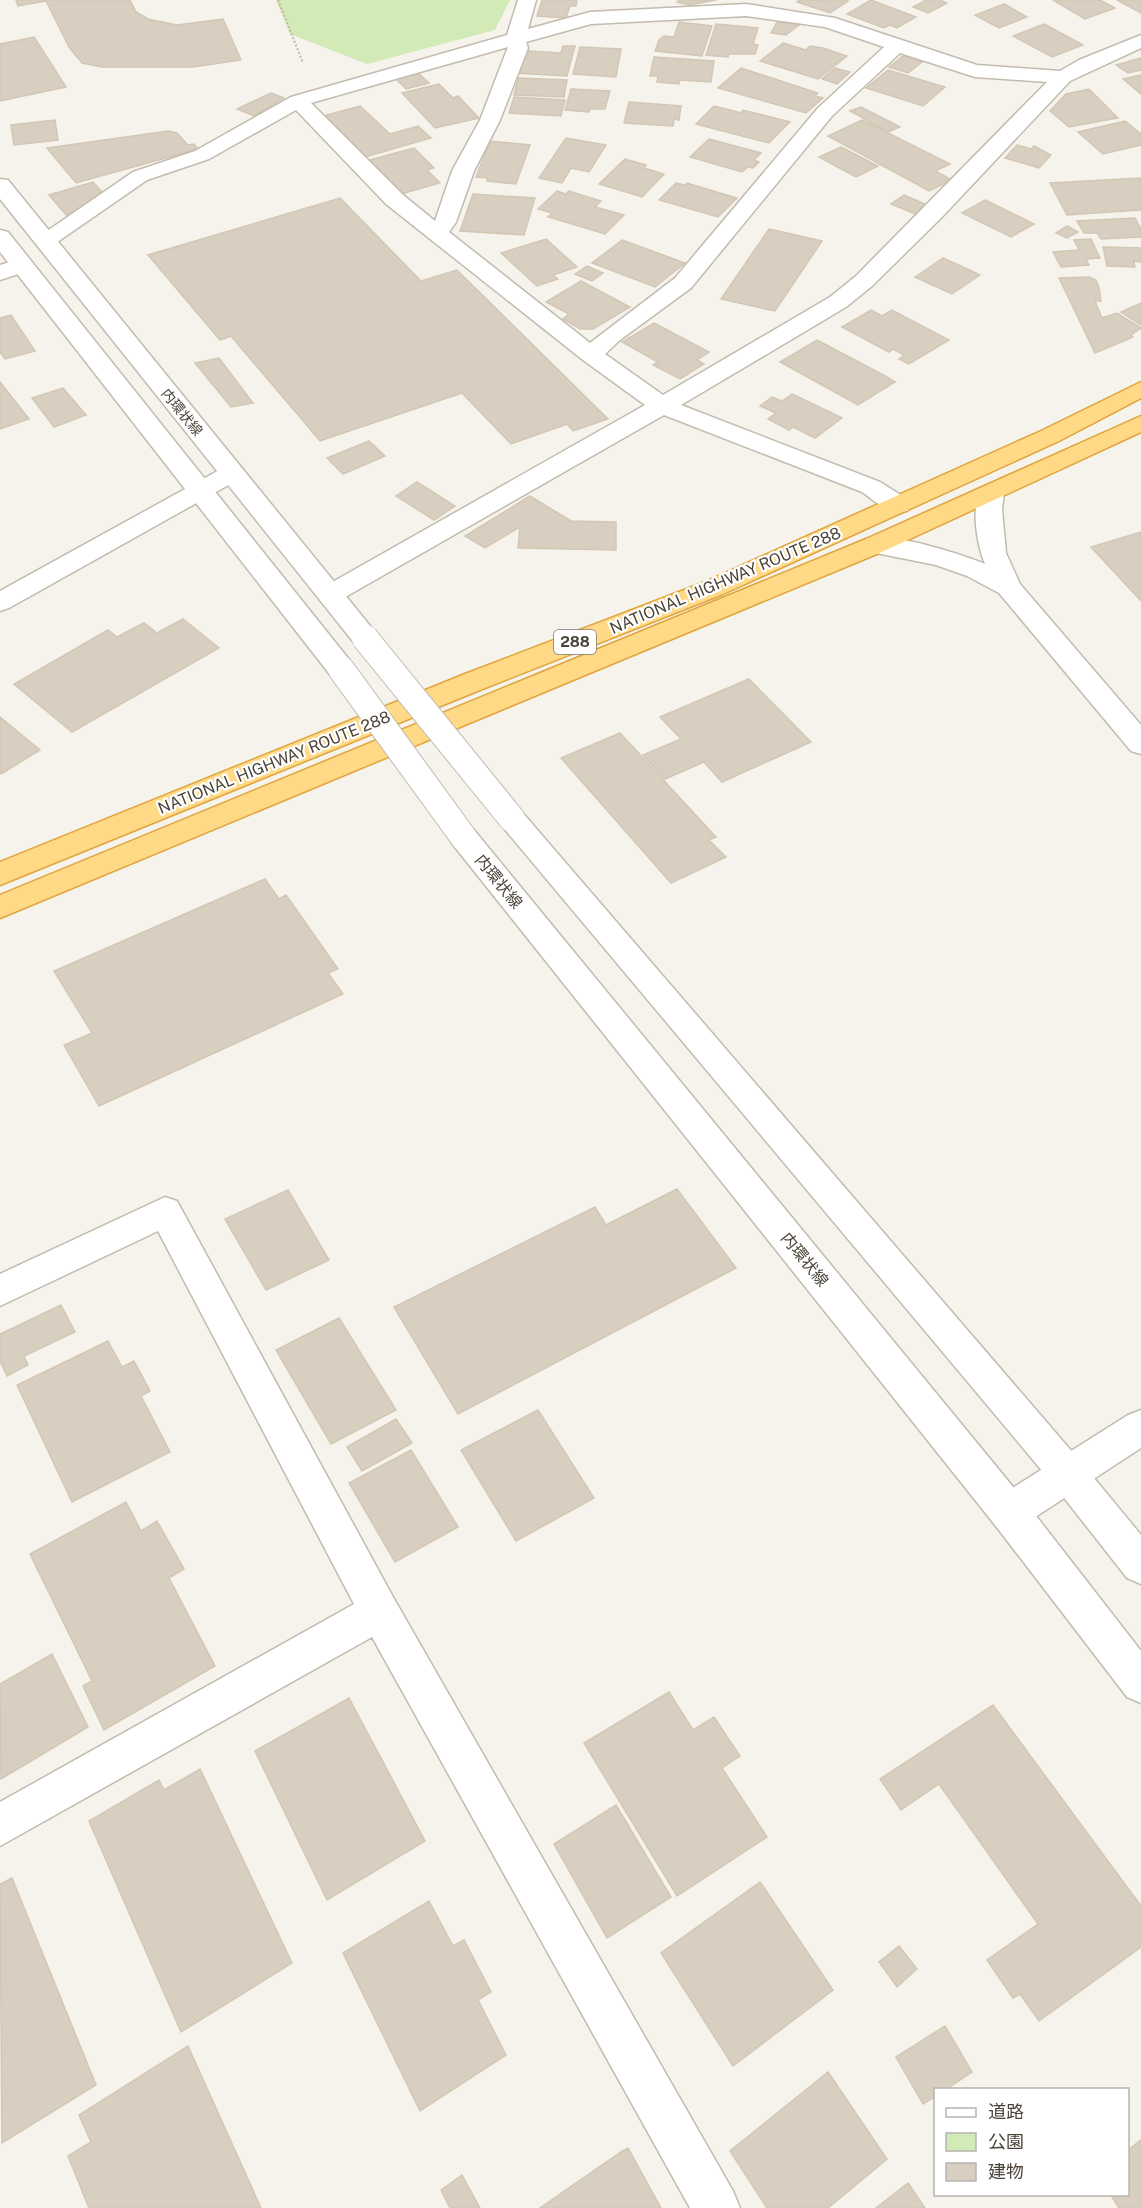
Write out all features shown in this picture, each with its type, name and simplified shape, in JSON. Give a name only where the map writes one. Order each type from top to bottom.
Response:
[{"type":"highway","name":"NATIONAL HIGHWAY ROUTE 288","points":[[0,874],[475,681],[714,588],[1050,436],[1141,389]]},
{"type":"highway","name":"NATIONAL HIGHWAY ROUTE 288","points":[[0,908],[875,545],[1141,423]]},
{"type":"street","points":[[438,233],[445,222],[463,171],[500,96],[518,48],[516,38],[526,0]]},
{"type":"street","points":[[45,240],[140,176],[202,155],[308,97],[516,38],[601,17],[758,5],[828,22],[975,71],[1063,77]]},
{"type":"street","points":[[331,594],[663,406],[838,302],[864,281],[1063,77],[1086,64],[1141,41]]},
{"type":"street","points":[[591,355],[612,335],[683,283],[825,111],[896,46]]},
{"type":"street","points":[[308,97],[387,192],[591,355],[663,406],[871,487],[898,505]]},
{"type":"street","name":"内環状線","points":[[0,185],[512,819],[1067,1473],[1141,1564]]},
{"type":"street","points":[[0,237],[11,269],[200,490]]},
{"type":"street","points":[[0,602],[232,473]]},
{"type":"street","name":"内環状線","points":[[200,490],[341,669],[464,838],[1009,1512],[1141,1683]]},
{"type":"street","points":[[991,493],[989,509],[993,553],[1008,587],[1141,744]]},
{"type":"street","points":[[875,545],[927,552],[960,562],[1008,587]]},
{"type":"street","points":[[0,1291],[165,1211],[379,1611],[716,2208]]},
{"type":"street","points":[[1009,1512],[1141,1427]]},
{"type":"street","points":[[0,1825],[379,1611]]},
{"type":"path","points":[[278,0],[309,78],[308,97]]},
{"type":"green space","points":[[276,0],[510,0],[495,30],[367,64],[290,34]]},
{"type":"building","points":[[16,0],[130,0],[136,12],[148,19],[177,25],[223,19],[241,60],[193,67],[102,67],[82,63],[69,47],[46,1],[18,6]]},
{"type":"building","points":[[542,0],[577,0],[576,6],[570,6],[566,18],[537,16]]},
{"type":"building","points":[[679,0],[716,0],[689,5],[677,2]]},
{"type":"building","points":[[800,0],[848,1],[830,13],[797,2]]},
{"type":"building","points":[[871,0],[916,17],[897,28],[890,25],[884,28],[847,14]]},
{"type":"building","points":[[926,0],[940,0],[947,3],[928,13],[913,7]]},
{"type":"building","points":[[1053,0],[1100,0],[1115,8],[1085,19]]},
{"type":"building","points":[[1117,0],[1141,0],[1141,13]]},
{"type":"building","points":[[1004,4],[1027,17],[999,28],[975,15]]},
{"type":"building","points":[[679,22],[712,26],[702,56],[655,51],[659,40],[664,36],[674,37]]},
{"type":"building","points":[[777,22],[799,25],[786,35],[771,33]]},
{"type":"building","points":[[716,24],[758,28],[753,44],[758,45],[755,54],[729,54],[728,57],[706,55]]},
{"type":"building","points":[[1044,24],[1083,45],[1052,57],[1013,36]]},
{"type":"building","points":[[34,37],[66,87],[0,101],[0,44]]},
{"type":"building","points":[[783,43],[806,50],[810,46],[823,48],[847,56],[818,79],[760,61]]},
{"type":"building","points":[[563,46],[575,46],[567,76],[515,73],[519,58],[527,58],[529,51],[561,53]]},
{"type":"building","points":[[580,47],[621,49],[616,77],[573,74]]},
{"type":"building","points":[[903,56],[922,62],[908,73],[889,67]]},
{"type":"building","points":[[654,57],[714,61],[711,82],[679,80],[679,84],[657,82],[658,76],[650,76]]},
{"type":"building","points":[[1141,58],[1141,70],[1128,73],[1116,65]]},
{"type":"building","points":[[741,68],[818,93],[815,96],[823,98],[806,113],[718,88]]},
{"type":"building","points":[[835,68],[850,72],[837,84],[822,79]]},
{"type":"building","points":[[888,70],[945,87],[923,106],[866,88]]},
{"type":"building","points":[[418,73],[429,83],[406,89],[396,79]]},
{"type":"building","points":[[1141,75],[1141,94],[1123,79]]},
{"type":"building","points":[[518,78],[567,80],[564,97],[514,95]]},
{"type":"building","points":[[439,84],[453,98],[458,96],[479,118],[435,128],[402,93]]},
{"type":"building","points":[[571,89],[610,91],[605,109],[590,109],[589,112],[565,110]]},
{"type":"building","points":[[1089,89],[1118,118],[1069,127],[1050,111],[1066,94]]},
{"type":"building","points":[[271,93],[284,98],[254,116],[237,109]]},
{"type":"building","points":[[514,97],[565,100],[561,116],[509,113]]},
{"type":"building","points":[[629,102],[681,106],[679,120],[674,119],[673,126],[624,123]]},
{"type":"building","points":[[360,106],[390,134],[418,126],[431,138],[362,158],[320,117]]},
{"type":"building","points":[[714,106],[741,113],[743,110],[790,122],[769,143],[696,124]]},
{"type":"building","points":[[861,107],[900,127],[888,132],[850,111]]},
{"type":"building","points":[[55,120],[58,140],[14,145],[11,125]]},
{"type":"building","points":[[862,120],[950,164],[935,171],[952,180],[929,191],[828,136]]},
{"type":"building","points":[[1125,121],[1141,134],[1141,145],[1103,154],[1078,132]]},
{"type":"building","points":[[168,131],[177,133],[188,145],[194,144],[198,149],[76,183],[47,148]]},
{"type":"building","points":[[566,138],[606,145],[589,172],[571,168],[562,183],[539,178]]},
{"type":"building","points":[[709,139],[761,153],[754,160],[759,162],[753,168],[748,167],[742,172],[690,157]]},
{"type":"building","points":[[490,141],[530,145],[516,184],[487,181],[488,178],[476,177]]},
{"type":"building","points":[[1017,145],[1031,149],[1034,146],[1051,155],[1039,168],[1005,158]]},
{"type":"building","points":[[841,147],[878,166],[856,177],[819,157]]},
{"type":"building","points":[[414,148],[434,168],[427,170],[440,183],[398,195],[366,161]]},
{"type":"building","points":[[625,159],[646,165],[644,168],[664,174],[642,197],[599,184]]},
{"type":"building","points":[[1141,178],[1141,210],[1067,215],[1050,183]]},
{"type":"building","points":[[93,182],[103,193],[73,213],[66,215],[49,195]]},
{"type":"building","points":[[676,183],[685,185],[687,183],[737,198],[718,217],[659,200]]},
{"type":"building","points":[[557,191],[566,194],[569,191],[601,201],[595,207],[624,215],[605,234],[548,217],[552,213],[538,209]]},
{"type":"building","points":[[473,194],[535,198],[524,235],[460,231]]},
{"type":"building","points":[[904,195],[927,205],[915,214],[891,204]]},
{"type":"building","points":[[340,198],[421,281],[457,270],[608,419],[573,431],[567,424],[511,444],[462,393],[320,441],[231,336],[220,340],[148,255]]},
{"type":"building","points":[[985,200],[1034,224],[1011,237],[962,213]]},
{"type":"building","points":[[1135,218],[1141,229],[1141,237],[1101,239],[1097,233],[1084,233],[1077,221]]},
{"type":"building","points":[[1067,226],[1078,232],[1067,238],[1056,233]]},
{"type":"building","points":[[769,229],[822,241],[775,311],[721,299]]},
{"type":"building","points":[[546,239],[577,267],[553,275],[558,279],[537,286],[501,253]]},
{"type":"building","points":[[1091,239],[1100,258],[1086,259],[1089,265],[1061,267],[1053,252],[1079,250],[1074,240]]},
{"type":"building","points":[[622,240],[685,263],[655,287],[592,263]]},
{"type":"building","points":[[1103,247],[1141,248],[1141,262],[1134,261],[1135,267],[1107,266]]},
{"type":"building","points":[[943,258],[980,275],[952,294],[915,277]]},
{"type":"building","points":[[587,266],[603,273],[592,281],[575,274]]},
{"type":"building","points":[[1089,277],[1096,280],[1099,288],[1101,301],[1095,301],[1102,318],[1117,313],[1141,328],[1131,335],[1133,337],[1095,353],[1059,278]]},
{"type":"building","points":[[581,281],[630,307],[593,329],[580,329],[563,319],[569,314],[546,302]]},
{"type":"building","points":[[1141,303],[1141,325],[1121,312]]},
{"type":"building","points":[[871,310],[882,316],[892,310],[949,340],[909,364],[899,359],[904,355],[893,349],[889,352],[842,327]]},
{"type":"building","points":[[11,315],[35,351],[5,359],[0,352],[0,318]]},
{"type":"building","points":[[654,323],[709,352],[697,360],[704,364],[680,379],[653,365],[658,362],[622,342]]},
{"type":"building","points":[[817,340],[895,382],[858,405],[780,362]]},
{"type":"building","points":[[219,358],[253,403],[231,407],[195,363]]},
{"type":"building","points":[[0,382],[29,419],[0,429]]},
{"type":"building","points":[[63,388],[86,415],[54,427],[32,398]]},
{"type":"building","points":[[792,394],[842,418],[815,438],[793,427],[789,430],[768,419],[776,413],[760,406],[772,397],[782,401]]},
{"type":"building","points":[[369,441],[385,456],[343,474],[327,458]]},
{"type":"building","points":[[417,482],[455,506],[434,520],[396,496]]},
{"type":"building","points":[[530,496],[571,521],[616,522],[616,550],[518,548],[520,527],[485,548],[465,536]]},
{"type":"building","points":[[1141,532],[1141,601],[1091,547]]},
{"type":"building","points":[[183,619],[219,648],[72,732],[14,684],[108,630],[117,637],[144,623],[157,633]]},
{"type":"building","points":[[749,679],[811,742],[722,782],[704,762],[665,779],[643,755],[681,739],[660,717]]},
{"type":"building","points":[[0,717],[40,750],[1,774],[0,773]]},
{"type":"building","points":[[620,733],[716,837],[709,840],[726,857],[671,883],[561,758]]},
{"type":"building","points":[[265,879],[279,899],[286,895],[338,969],[328,973],[343,994],[99,1106],[64,1045],[92,1033],[54,971]]},
{"type":"building","points":[[677,1189],[736,1268],[458,1414],[394,1307],[595,1207],[606,1225]]},
{"type":"building","points":[[288,1190],[329,1260],[266,1290],[225,1219]]},
{"type":"building","points":[[61,1305],[75,1332],[24,1356],[28,1365],[7,1376],[0,1361],[0,1334]]},
{"type":"building","points":[[339,1318],[396,1410],[331,1444],[276,1350]]},
{"type":"building","points":[[108,1341],[122,1367],[134,1361],[150,1391],[141,1396],[170,1452],[72,1502],[17,1385]]},
{"type":"building","points":[[538,1410],[594,1498],[516,1541],[461,1450]]},
{"type":"building","points":[[396,1419],[412,1443],[362,1471],[347,1447]]},
{"type":"building","points":[[411,1450],[458,1527],[395,1562],[349,1483]]},
{"type":"building","points":[[126,1502],[141,1531],[157,1521],[184,1569],[169,1578],[215,1666],[104,1730],[83,1686],[92,1681],[30,1554]]},
{"type":"building","points":[[52,1654],[88,1727],[1,1779],[0,1684]]},
{"type":"building","points":[[669,1692],[693,1730],[714,1717],[740,1756],[722,1768],[767,1837],[677,1896],[584,1743]]},
{"type":"building","points":[[349,1698],[425,1841],[327,1900],[255,1751]]},
{"type":"building","points":[[993,1705],[1141,1906],[1141,1947],[1039,2021],[1020,1994],[1013,1998],[987,1960],[1038,1924],[939,1784],[901,1810],[880,1779]]},
{"type":"building","points":[[200,1769],[292,1963],[181,2032],[89,1821],[159,1780],[164,1790]]},
{"type":"building","points":[[616,1805],[671,1897],[607,1938],[554,1844]]},
{"type":"building","points":[[12,1878],[96,2085],[2,2143],[0,1884]]},
{"type":"building","points":[[760,1882],[833,1990],[733,2066],[661,1953]]},
{"type":"building","points":[[429,1901],[453,1946],[464,1940],[491,1992],[478,2000],[506,2055],[420,2111],[343,1953]]},
{"type":"building","points":[[899,1946],[917,1969],[897,1987],[879,1962]]},
{"type":"building","points":[[945,2026],[972,2072],[948,2088],[934,2088],[934,2097],[923,2104],[896,2057]]},
{"type":"building","points":[[188,2046],[261,2208],[89,2208],[68,2156],[91,2142],[79,2115]]},
{"type":"building","points":[[828,2072],[887,2159],[828,2208],[767,2208],[730,2151]]},
{"type":"building","points":[[1141,2140],[1141,2208],[1119,2208],[1111,2196],[1129,2196],[1129,2149]]},
{"type":"building","points":[[628,2148],[661,2208],[540,2208],[621,2152]]},
{"type":"building","points":[[462,2175],[480,2208],[450,2208],[441,2190]]},
{"type":"building","points":[[908,2183],[925,2208],[876,2208]]}]
